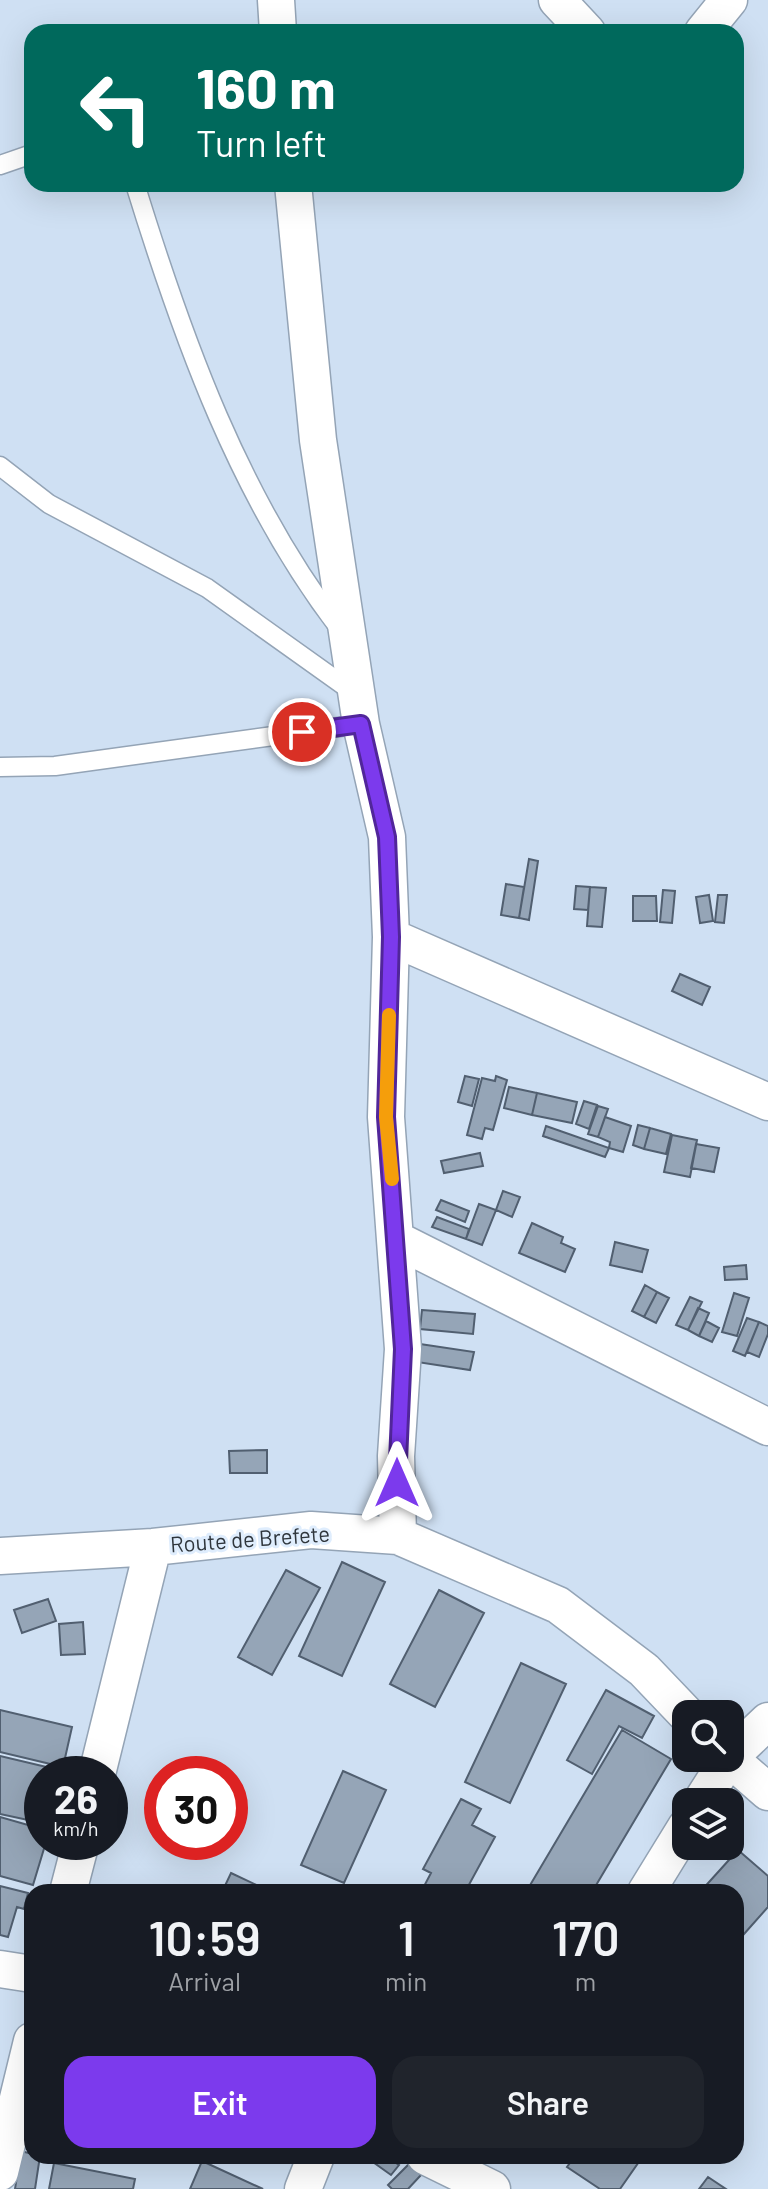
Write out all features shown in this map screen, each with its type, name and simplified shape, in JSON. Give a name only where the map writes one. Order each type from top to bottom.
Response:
[{"type":"street","points":[[276,0],[278,24]]},
{"type":"street","points":[[557,0],[580,24]]},
{"type":"street","points":[[710,24],[729,0]]},
{"type":"street","points":[[294,192],[318,440],[359,709],[387,837],[391,937],[386,1117],[403,1349],[396,1456],[398,1536]]},
{"type":"street","points":[[391,937],[768,1102]]},
{"type":"street","points":[[397,1240],[768,1427]]},
{"type":"street","name":"Route de Brefete","points":[[0,1556],[153,1547],[311,1530],[398,1536],[558,1605],[644,1670],[673,1700]]},
{"type":"street","points":[[101,1756],[153,1547]]},
{"type":"street","points":[[744,1743],[768,1721]]},
{"type":"street","points":[[744,1770],[768,1792]]},
{"type":"street","points":[[651,1884],[672,1850]]},
{"type":"street","points":[[70,1884],[76,1860]]},
{"type":"street","points":[[0,1969],[24,1973]]},
{"type":"street","points":[[0,2172],[24,2074]]},
{"type":"street","points":[[303,2189],[313,2164]]},
{"type":"street","points":[[450,2164],[481,2174]]},
{"type":"lane","points":[[0,165],[24,157]]},
{"type":"lane","points":[[137,192],[160,267],[206,389],[251,487],[301,578],[349,641]]},
{"type":"lane","points":[[0,466],[49,504],[207,588],[359,709]]},
{"type":"lane","points":[[0,767],[55,766],[359,709]]},
{"type":"building","points":[[529,859],[538,861],[529,920],[519,918]]},
{"type":"building","points":[[506,884],[524,887],[519,918],[501,915]]},
{"type":"building","points":[[576,886],[590,887],[588,910],[574,909]]},
{"type":"building","points":[[590,887],[606,888],[602,927],[587,926]]},
{"type":"building","points":[[663,890],[675,891],[672,923],[660,922]]},
{"type":"building","points":[[709,895],[713,921],[700,923],[696,897]]},
{"type":"building","points":[[718,895],[727,895],[724,923],[715,922]]},
{"type":"building","points":[[633,896],[656,896],[657,921],[633,921]]},
{"type":"building","points":[[680,974],[710,987],[702,1005],[672,991]]},
{"type":"building","points":[[465,1076],[479,1079],[472,1106],[458,1102]]},
{"type":"building","points":[[496,1076],[507,1080],[493,1130],[485,1128],[482,1139],[467,1135],[482,1078],[495,1081]]},
{"type":"building","points":[[509,1087],[537,1093],[532,1115],[504,1108]]},
{"type":"building","points":[[537,1093],[577,1102],[572,1123],[532,1115]]},
{"type":"building","points":[[584,1101],[597,1105],[589,1129],[576,1124]]},
{"type":"building","points":[[598,1106],[608,1109],[598,1137],[588,1134]]},
{"type":"building","points":[[605,1117],[631,1126],[623,1152],[609,1148],[610,1142],[598,1137]]},
{"type":"building","points":[[638,1125],[650,1128],[644,1149],[633,1145]]},
{"type":"building","points":[[546,1126],[609,1148],[605,1157],[543,1136]]},
{"type":"building","points":[[650,1128],[671,1134],[666,1154],[644,1149]]},
{"type":"building","points":[[672,1135],[697,1140],[690,1177],[664,1172]]},
{"type":"building","points":[[696,1144],[719,1148],[714,1172],[691,1168]]},
{"type":"building","points":[[480,1153],[483,1166],[444,1173],[441,1161]]},
{"type":"building","points":[[503,1191],[520,1197],[512,1217],[496,1210]]},
{"type":"building","points":[[441,1200],[469,1211],[465,1222],[436,1210]]},
{"type":"building","points":[[479,1204],[496,1210],[482,1245],[466,1239]]},
{"type":"building","points":[[437,1217],[469,1229],[466,1239],[432,1227]]},
{"type":"building","points":[[532,1223],[563,1237],[561,1243],[575,1249],[565,1272],[519,1253]]},
{"type":"building","points":[[615,1242],[648,1250],[642,1272],[610,1265]]},
{"type":"building","points":[[746,1265],[747,1279],[725,1280],[724,1267]]},
{"type":"building","points":[[645,1285],[657,1292],[644,1317],[632,1311]]},
{"type":"building","points":[[657,1292],[669,1298],[656,1323],[644,1317]]},
{"type":"building","points":[[734,1293],[749,1298],[737,1336],[722,1332]]},
{"type":"building","points":[[690,1297],[702,1302],[688,1330],[676,1325]]},
{"type":"building","points":[[698,1308],[709,1313],[699,1336],[688,1330]]},
{"type":"building","points":[[422,1310],[475,1314],[473,1334],[420,1329]]},
{"type":"building","points":[[747,1318],[759,1322],[745,1356],[733,1351]]},
{"type":"building","points":[[706,1321],[719,1328],[712,1342],[699,1336]]},
{"type":"building","points":[[759,1322],[768,1326],[768,1334],[759,1357],[747,1352]]},
{"type":"building","points":[[420,1344],[474,1352],[470,1370],[417,1362]]},
{"type":"building","points":[[267,1450],[267,1473],[230,1473],[229,1451]]},
{"type":"building","points":[[342,1562],[385,1582],[342,1676],[299,1656]]},
{"type":"building","points":[[286,1570],[320,1588],[272,1675],[238,1657]]},
{"type":"building","points":[[439,1590],[484,1613],[435,1707],[390,1684]]},
{"type":"building","points":[[48,1599],[56,1621],[22,1633],[14,1610]]},
{"type":"building","points":[[83,1622],[85,1654],[61,1655],[59,1624]]},
{"type":"building","points":[[521,1663],[566,1684],[510,1803],[465,1782]]},
{"type":"building","points":[[606,1690],[654,1716],[642,1738],[619,1726],[592,1774],[567,1760]]},
{"type":"building","points":[[0,1710],[72,1727],[65,1756],[24,1758],[0,1752]]},
{"type":"building","points":[[622,1730],[671,1759],[597,1884],[531,1884]]},
{"type":"building","points":[[0,1756],[24,1762],[24,1819],[0,1814]]},
{"type":"building","points":[[343,1771],[386,1790],[344,1883],[301,1865]]},
{"type":"building","points":[[461,1799],[481,1809],[472,1825],[495,1837],[469,1884],[425,1884],[431,1873],[423,1869]]},
{"type":"building","points":[[0,1817],[24,1824],[24,1860],[41,1860],[33,1884],[0,1876]]},
{"type":"building","points":[[744,1855],[768,1876],[768,1907],[744,1934],[744,1884],[707,1884],[729,1860],[744,1860]]},
{"type":"building","points":[[231,1873],[254,1884],[226,1884]]},
{"type":"building","points":[[0,1886],[24,1892],[24,1909],[17,1907],[8,1937],[0,1935]]},
{"type":"building","points":[[21,2151],[24,2152],[24,2164],[39,2164],[35,2189],[15,2189]]},
{"type":"building","points":[[54,2164],[135,2179],[133,2189],[49,2189]]},
{"type":"building","points":[[201,2164],[209,2164],[263,2189],[190,2189]]},
{"type":"building","points":[[376,2164],[399,2165],[391,2175]]},
{"type":"building","points":[[409,2164],[421,2175],[408,2189],[392,2189],[388,2185]]},
{"type":"building","points":[[569,2164],[637,2164],[620,2189],[600,2189],[567,2167]]},
{"type":"building","points":[[708,2177],[726,2189],[699,2189]]},
{"type":"slow traffic","points":[[389,1015],[386,1117],[392,1179]]},
{"type":"route","points":[[302,732],[361,724],[387,837],[391,937],[386,1117],[403,1349],[397,1483]]}]
